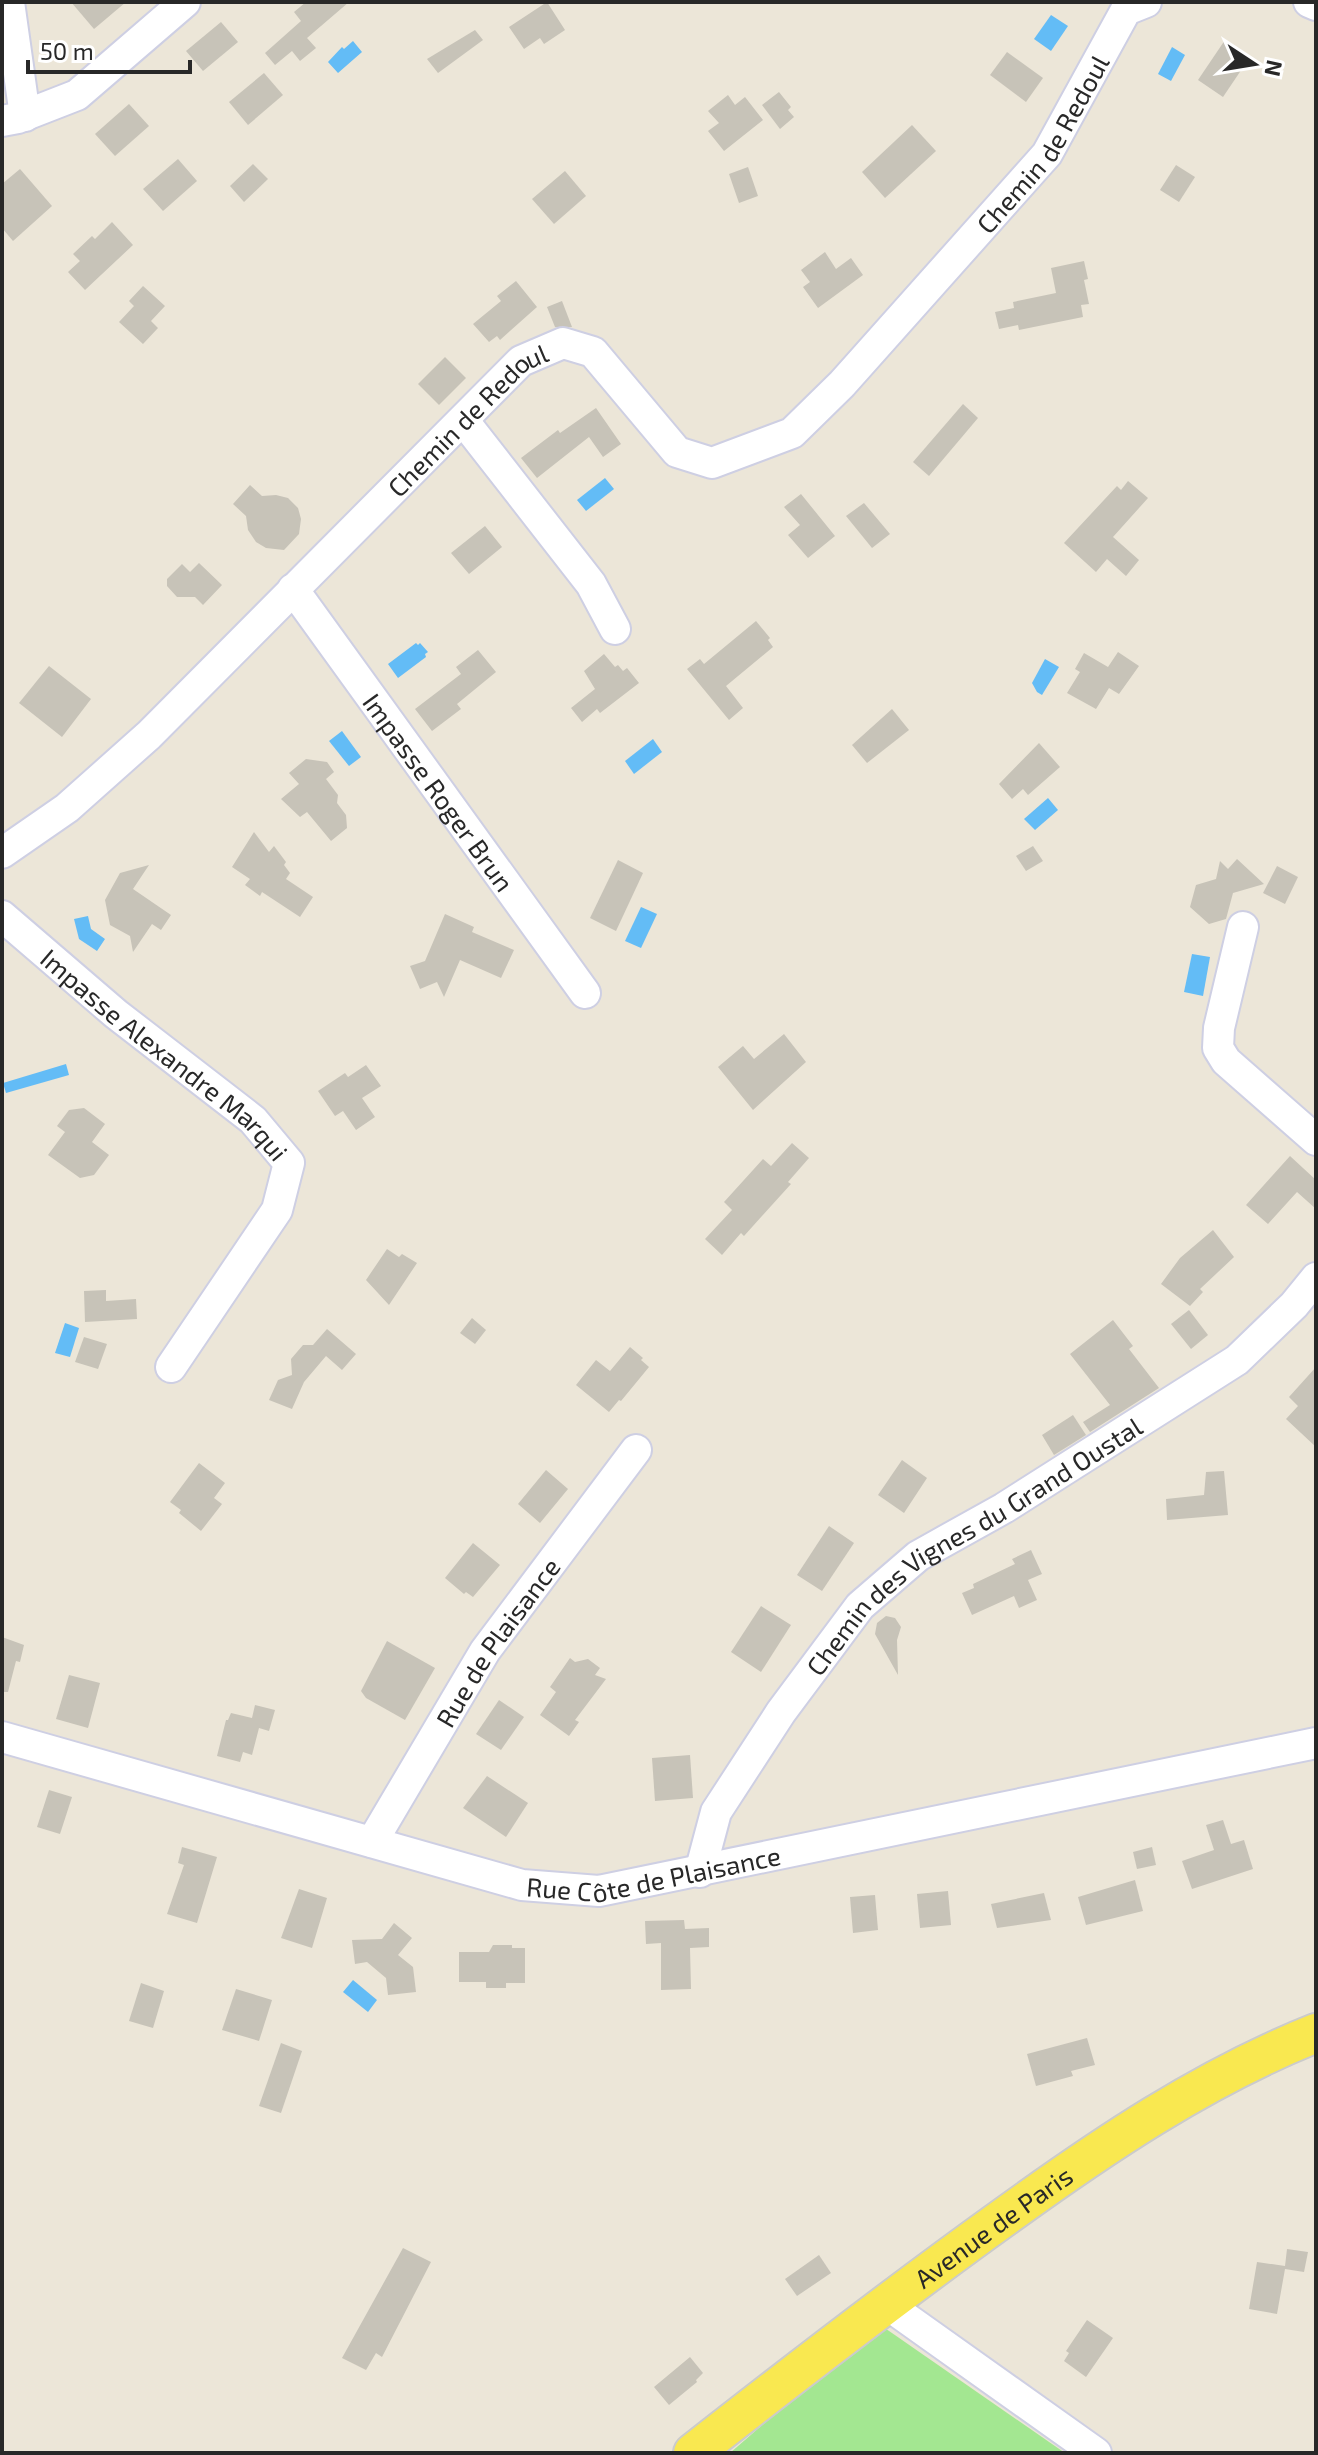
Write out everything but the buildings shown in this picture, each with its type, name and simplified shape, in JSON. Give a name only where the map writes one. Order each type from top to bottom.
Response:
[{"type":"main road","name":"Avenue de Paris","points":[[693,2453],[885,2303],[1093,2153],[1193,2092],[1283,2046],[1316,2033]]},
{"type":"street","points":[[9,2],[14,118],[77,95],[179,4]]},
{"type":"street","name":"Chemin de Redoul","points":[[2,853],[67,808],[149,735],[521,361],[563,343],[593,352],[677,452],[712,463],[792,433],[842,384],[1047,154],[1126,10],[1146,2]]},
{"type":"street","points":[[1309,2],[1316,5]]},
{"type":"street","points":[[463,420],[591,584],[615,629]]},
{"type":"street","name":"Impasse Roger Brun","points":[[293,589],[585,993]]},
{"type":"street","name":"Impasse Alexandre Marqui","points":[[2,916],[116,1014],[253,1120],[289,1163],[277,1210],[171,1367]]},
{"type":"street","points":[[1243,927],[1219,1028],[1218,1048],[1226,1061],[1316,1140]]},
{"type":"street","name":"Chemin des Vignes du Grand Oustal","points":[[700,1872],[716,1812],[781,1712],[860,1606],[918,1556],[1004,1508],[1237,1360],[1294,1305],[1316,1278]]},
{"type":"street","name":"Rue de Plaisance","points":[[372,1842],[485,1651],[636,1450]]},
{"type":"street","name":"Rue Côte de Plaisance","points":[[2,1737],[522,1885],[599,1891],[1316,1743]]},
{"type":"street","points":[[885,2303],[1096,2453]]},
{"type":"green space","points":[[879,2324],[1065,2453],[730,2453]]},
{"type":"water","points":[[1051,15],[1068,26],[1051,51],[1034,39]]},
{"type":"water","points":[[353,41],[362,52],[338,73],[328,62],[342,47],[344,49]]},
{"type":"water","points":[[1172,47],[1185,55],[1171,81],[1158,74]]},
{"type":"water","points":[[605,478],[614,489],[586,511],[577,500]]},
{"type":"water","points":[[416,643],[428,652],[426,657],[398,678],[388,664]]},
{"type":"water","points":[[1045,659],[1059,667],[1042,695],[1032,683]]},
{"type":"water","points":[[342,731],[361,757],[349,766],[329,741]]},
{"type":"water","points":[[653,739],[662,752],[634,774],[625,761]]},
{"type":"water","points":[[1048,798],[1058,810],[1035,830],[1024,819]]},
{"type":"water","points":[[641,907],[657,914],[641,948],[625,941]]},
{"type":"water","points":[[88,916],[91,929],[105,939],[97,951],[79,939],[74,919]]},
{"type":"water","points":[[1192,954],[1210,957],[1203,996],[1184,992]]},
{"type":"water","points":[[66,1064],[69,1075],[6,1093],[3,1083]]},
{"type":"water","points":[[65,1323],[79,1328],[70,1357],[55,1353]]},
{"type":"water","points":[[353,1980],[377,2000],[368,2012],[343,1992]]}]
